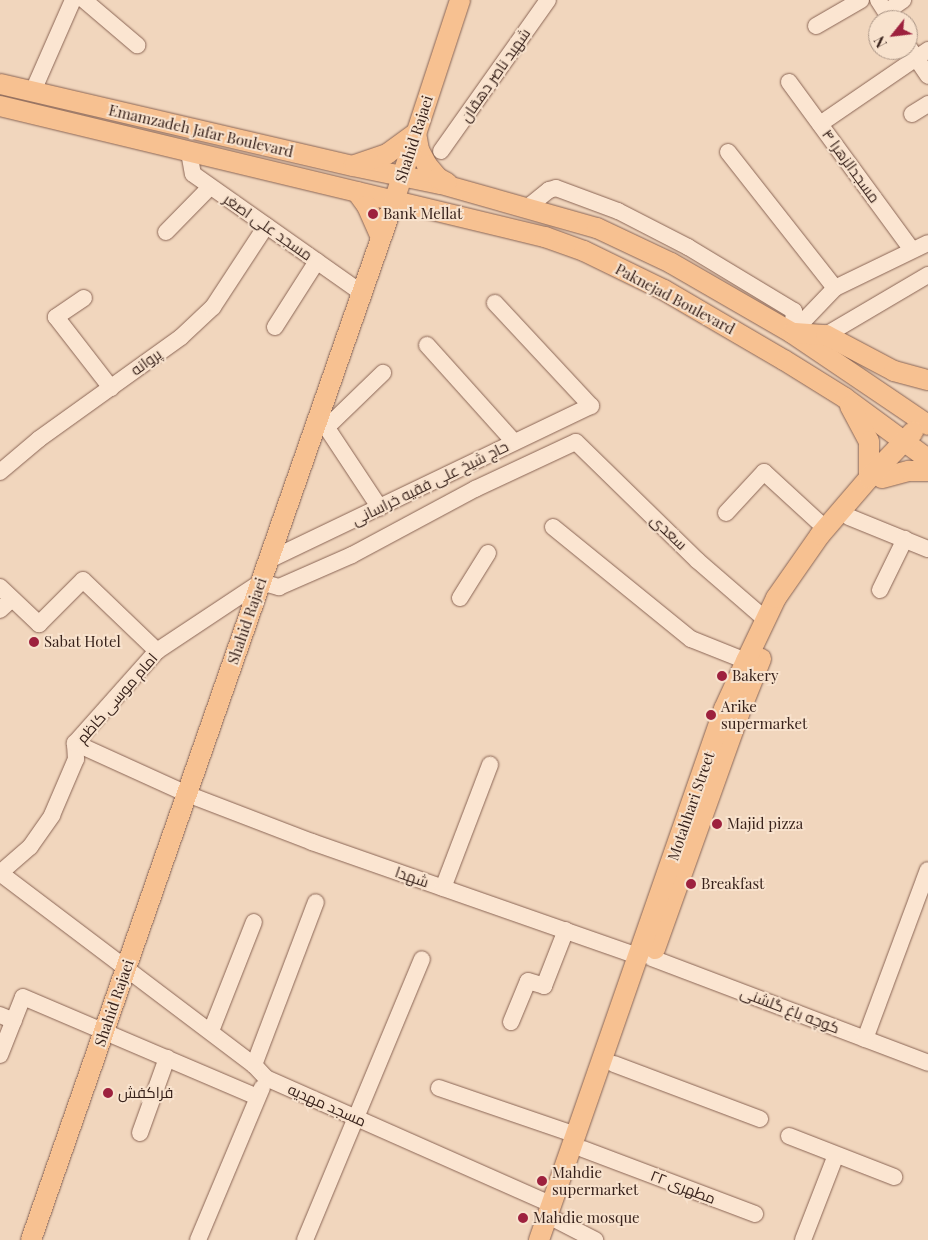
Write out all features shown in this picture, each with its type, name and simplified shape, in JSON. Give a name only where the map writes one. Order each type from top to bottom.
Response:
[{"type":"main road","name":"Shahid Rajaei","points":[[31,1240],[261,582],[323,422],[362,293],[460,0]]},
{"type":"main road","name":"Emamzadeh Jafar Boulevard","points":[[0,84],[344,164],[402,174]]},
{"type":"main road","name":"Emamzadeh Jafar Boulevard","points":[[0,106],[394,201]]},
{"type":"main road","points":[[329,186],[339,184],[343,175],[342,169],[344,164],[387,154],[416,133],[419,150],[427,165],[438,178],[452,187]]},
{"type":"main road","name":"Paknejad Boulevard","points":[[402,174],[528,207],[597,228],[671,263],[792,333],[922,435]]},
{"type":"main road","points":[[357,192],[367,206],[381,237],[392,224],[406,213],[422,208]]},
{"type":"main road","name":"Paknejad Boulevard","points":[[394,201],[545,237],[584,251],[664,290],[845,398],[922,435]]},
{"type":"main road","points":[[792,333],[826,335],[894,371],[928,380]]},
{"type":"main road","points":[[845,398],[869,441],[876,478],[909,471],[928,471]]},
{"type":"main road","name":"Motahhari Street","points":[[580,1142],[614,1064],[645,957],[724,709],[776,598],[825,528],[922,435]]},
{"type":"main road","name":"Motahhari Street","points":[[539,1240],[554,1222],[645,957],[763,655],[793,593],[876,478]]},
{"type":"street","points":[[33,91],[73,0]]},
{"type":"street","points":[[84,0],[137,45]]},
{"type":"street","name":"شهید ناصر دهقان","points":[[441,151],[548,0]]},
{"type":"street","points":[[816,26],[861,0]]},
{"type":"street","points":[[885,10],[903,0]]},
{"type":"street","points":[[918,53],[928,76]]},
{"type":"street","points":[[820,124],[905,60]]},
{"type":"street","name":"مسجدالزهرا ۴","points":[[789,82],[912,250]]},
{"type":"street","points":[[912,114],[928,104]]},
{"type":"street","name":"مسجد علی اصغر","points":[[189,152],[193,174],[362,293]]},
{"type":"street","points":[[728,152],[835,288]]},
{"type":"street","points":[[166,232],[210,187]]},
{"type":"street","name":"پروانه","points":[[0,472],[39,439],[181,337],[213,307],[266,226]]},
{"type":"street","points":[[792,333],[835,288],[928,243]]},
{"type":"street","points":[[275,327],[317,261]]},
{"type":"street","points":[[826,335],[928,275]]},
{"type":"street","points":[[84,298],[56,317],[111,388]]},
{"type":"street","name":"حاج شیخ علی فقیه خراسانی","points":[[269,560],[591,406],[495,303]]},
{"type":"street","points":[[427,345],[514,442]]},
{"type":"street","points":[[380,508],[323,422],[383,373]]},
{"type":"street","name":"حاج شیخ علی فقیه خراسانی","points":[[261,582],[279,587],[352,555],[475,489],[576,442]]},
{"type":"street","name":"سعدی","points":[[576,442],[698,561],[766,620]]},
{"type":"street","points":[[726,513],[764,472],[825,528]]},
{"type":"street","points":[[849,517],[928,549]]},
{"type":"street","points":[[553,527],[692,639],[746,661]]},
{"type":"street","points":[[880,590],[905,539]]},
{"type":"street","points":[[460,598],[488,553]]},
{"type":"street","points":[[4,598],[39,624],[83,580],[157,650]]},
{"type":"street","name":"امام موسی کاظم","points":[[0,873],[30,847],[52,815],[76,759],[75,743],[157,650],[261,582]]},
{"type":"street","name":"شهدا","points":[[75,743],[187,794],[312,842],[645,957]]},
{"type":"street","points":[[443,888],[490,765]]},
{"type":"street","points":[[865,1039],[928,870]]},
{"type":"street","name":"مسجد مهدیه","points":[[0,873],[127,967],[254,1065],[266,1078],[356,1117],[554,1222],[595,1240]]},
{"type":"street","points":[[254,1065],[316,902]]},
{"type":"street","points":[[210,1032],[254,922]]},
{"type":"street","points":[[511,1022],[528,981],[544,986],[566,930]]},
{"type":"street","name":"کوچه باغ گلشنی","points":[[645,957],[928,1062]]},
{"type":"street","points":[[305,1240],[422,958]]},
{"type":"street","points":[[0,1055],[7,1018],[23,997],[258,1097]]},
{"type":"street","points":[[140,1133],[167,1058]]},
{"type":"street","points":[[614,1064],[760,1119]]},
{"type":"street","points":[[198,1240],[266,1078]]},
{"type":"street","name":"مطهری ۲۲","points":[[439,1088],[580,1142],[756,1214]]},
{"type":"street","points":[[790,1136],[894,1177]]},
{"type":"street","points":[[803,1240],[836,1155]]},
{"type":"place","name":"Bank Mellat","points":[[373,214]]},
{"type":"place","name":"Sabat Hotel","points":[[34,642]]},
{"type":"place","name":"Bakery","points":[[722,676]]},
{"type":"place","name":"Arike supermarket","points":[[711,715]]},
{"type":"place","name":"Majid pizza","points":[[717,824]]},
{"type":"place","name":"Breakfast","points":[[691,884]]},
{"type":"place","name":"فراکفش","points":[[108,1093]]},
{"type":"place","name":"Mahdie supermarket","points":[[542,1181]]},
{"type":"place","name":"Mahdie mosque","points":[[523,1218]]}]
